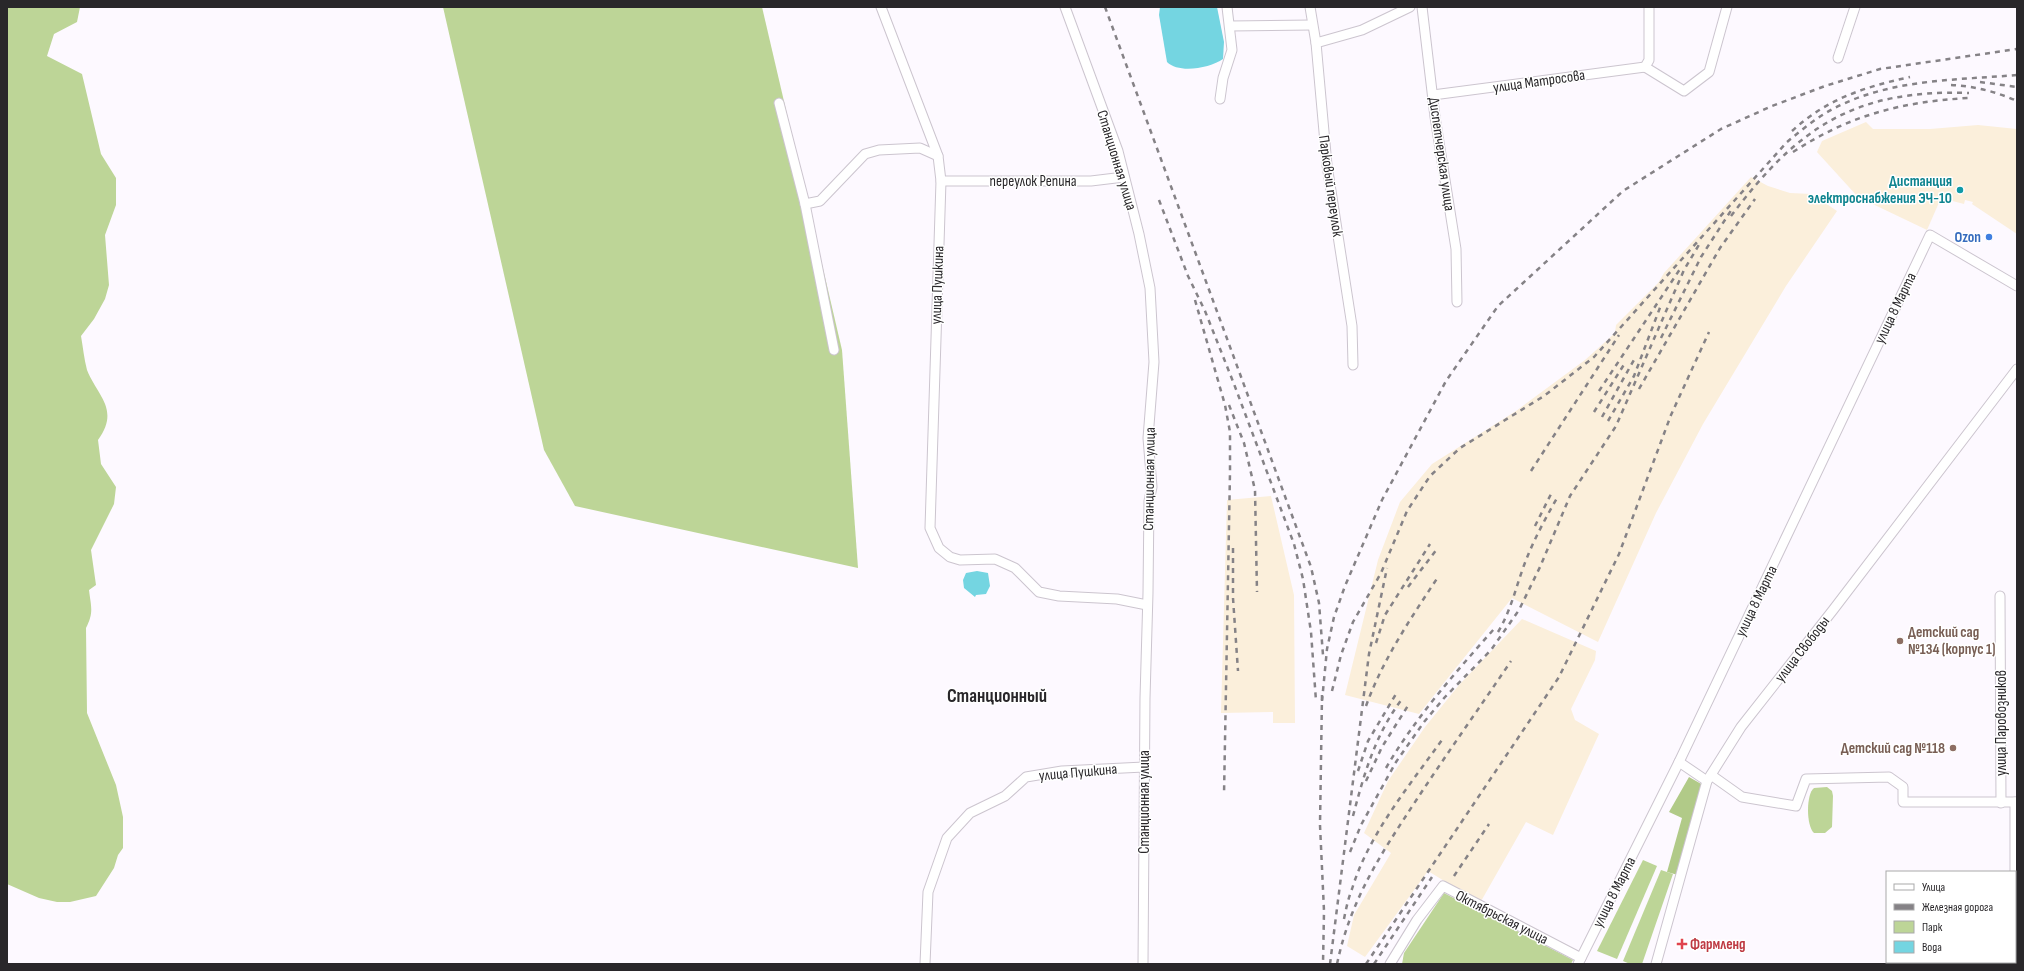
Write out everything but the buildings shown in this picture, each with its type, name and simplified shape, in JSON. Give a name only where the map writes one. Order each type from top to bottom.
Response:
[{"type":"street","name":"улица Пушкина","points":[[881,7],[938,156],[941,181],[930,528],[939,548],[950,557],[960,560],[995,559],[1015,568],[1039,592],[1060,596],[1117,600],[1147,605]]},
{"type":"street","name":"Станционная улица","points":[[1065,7],[1118,151],[1139,234],[1151,295],[1154,362],[1148,438],[1152,487],[1148,501],[1144,767],[1144,964]]},
{"type":"street","points":[[1220,99],[1223,78],[1232,50],[1227,7]]},
{"type":"street","name":"Парковый переулок","points":[[1310,7],[1316,43],[1327,165],[1352,326],[1353,365]]},
{"type":"street","points":[[1316,43],[1362,30],[1410,7]]},
{"type":"street","name":"Диспетчерская улица","points":[[1422,7],[1433,95],[1456,249],[1457,302]]},
{"type":"street","points":[[1649,7],[1649,60],[1645,67],[1684,90],[1709,72],[1727,7]]},
{"type":"street","points":[[1838,58],[1855,7]]},
{"type":"street","points":[[1230,26],[1312,26]]},
{"type":"street","name":"улица Матросова","points":[[1433,95],[1645,67]]},
{"type":"street","points":[[779,103],[804,204],[834,350]]},
{"type":"street","points":[[804,204],[820,201],[865,154],[879,150],[920,148],[938,156]]},
{"type":"street","name":"переулок Репина","points":[[941,181],[1091,181],[1124,177]]},
{"type":"street","name":"улица 8 Марта","points":[[1579,961],[1679,762],[1930,235],[2017,286]]},
{"type":"street","name":"улица Свободы","points":[[1656,964],[1709,778],[1741,727],[1833,610],[2017,369]]},
{"type":"street","name":"улица Паровозников","points":[[2000,596],[2001,802]]},
{"type":"street","points":[[1679,762],[1742,797],[1796,806],[1806,779],[1889,777],[1903,788],[1903,802],[2016,802],[2016,871]]},
{"type":"street","name":"улица Пушкина","points":[[925,964],[928,892],[947,838],[970,813],[1005,796],[1026,777],[1062,771],[1144,767]]},
{"type":"street","name":"Октябрьская улица","points":[[1390,964],[1417,920],[1443,886],[1579,961]]},
{"type":"shaded area","points":[[1866,122],[1873,129],[1930,129],[1978,125],[2017,129],[2017,234],[1972,204],[1973,202],[1965,200],[1964,204],[1941,198],[1927,230],[1858,197],[1817,152],[1822,141]]},
{"type":"shaded area","points":[[1751,177],[1768,186],[1790,193],[1812,194],[1837,211],[1786,286],[1703,424],[1656,513],[1598,642],[1512,598],[1419,714],[1345,695],[1378,560],[1400,502],[1432,464],[1516,411],[1585,360],[1615,333],[1616,325],[1658,283],[1664,273]]},
{"type":"shaded area","points":[[1271,496],[1294,595],[1295,723],[1273,723],[1273,712],[1221,713],[1227,500]]},
{"type":"shaded area","points":[[1522,619],[1596,651],[1595,660],[1571,709],[1575,720],[1599,734],[1553,835],[1526,822],[1480,903],[1428,871],[1365,957],[1347,946],[1354,915],[1391,853],[1364,833],[1388,781],[1425,727],[1459,685]]},
{"type":"green space","points":[[7,7],[80,7],[77,22],[54,34],[47,56],[82,74],[101,154],[116,178],[116,205],[105,235],[109,285],[105,299],[94,319],[81,336],[87,370],[105,404],[107,411],[107,420],[98,440],[101,464],[116,487],[114,504],[91,550],[96,585],[89,590],[91,613],[86,628],[87,713],[116,785],[123,817],[123,848],[118,855],[114,868],[96,896],[70,902],[57,902],[39,898],[7,884]]},
{"type":"green space","points":[[443,7],[762,7],[842,350],[858,568],[575,506],[544,450]]},
{"type":"green space","points":[[1689,777],[1703,785],[1678,875],[1667,872],[1682,818],[1669,812]]},
{"type":"green space","points":[[1827,787],[1832,791],[1833,796],[1832,827],[1825,833],[1814,833],[1811,829],[1808,817],[1808,803],[1811,791],[1814,788]]},
{"type":"green space","points":[[1643,860],[1657,866],[1617,959],[1597,951]]},
{"type":"green space","points":[[1661,870],[1673,874],[1642,964],[1630,964],[1623,961]]},
{"type":"green space","points":[[1444,893],[1573,960],[1571,964],[1402,964],[1404,953]]},
{"type":"water","points":[[1160,7],[1217,7],[1224,42],[1223,59],[1203,67],[1187,69],[1172,66],[1167,62],[1159,15]]},
{"type":"water","points":[[977,571],[988,573],[990,586],[986,594],[976,595],[975,597],[964,588],[963,580],[966,573]]},
{"type":"railway","points":[[1105,7],[1311,567],[1319,603],[1323,655]]},
{"type":"railway","points":[[1322,701],[1327,649],[1334,617],[1345,586],[1382,500],[1446,381],[1498,306],[1623,191],[1721,129],[1772,106],[1825,86],[1880,69],[2017,49]]},
{"type":"railway","points":[[1332,691],[1341,655],[1353,622],[1381,573],[1407,511],[1430,476],[1460,448],[1544,396],[1594,357],[1787,142],[1828,112],[1843,104],[1864,96],[1906,85],[2017,75]]},
{"type":"railway","points":[[1792,131],[1819,110],[1833,102],[1877,85],[1910,77]]},
{"type":"railway","points":[[1980,82],[2017,87]]},
{"type":"railway","points":[[1951,85],[1985,90],[2017,101]]},
{"type":"railway","points":[[1731,216],[1756,185],[1780,159],[1806,137],[1832,120],[1861,107],[1893,98],[1929,93],[1969,93]]},
{"type":"railway","points":[[1793,152],[1814,139],[1835,129],[1877,113],[1920,103],[1968,98]]},
{"type":"railway","points":[[1639,389],[1720,248],[1755,199]]},
{"type":"railway","points":[[1159,200],[1188,276],[1205,311],[1234,384],[1294,544],[1303,579],[1311,632],[1316,701]]},
{"type":"railway","points":[[1661,338],[1701,257],[1732,209]]},
{"type":"railway","points":[[1350,852],[1361,825],[1396,762],[1424,722],[1445,697],[1491,650],[1519,610],[1540,567],[1570,496],[1616,426],[1684,270],[1700,243]]},
{"type":"railway","points":[[1599,391],[1682,266]]},
{"type":"railway","points":[[1195,300],[1225,405],[1230,432],[1224,795]]},
{"type":"railway","points":[[1608,421],[1634,376],[1661,305]]},
{"type":"railway","points":[[1366,964],[1559,677],[1619,554],[1671,415],[1709,332]]},
{"type":"railway","points":[[1531,471],[1619,335]]},
{"type":"railway","points":[[1602,417],[1635,358]]},
{"type":"railway","points":[[1594,412],[1625,363]]},
{"type":"railway","points":[[1229,405],[1244,443],[1255,490],[1257,592]]},
{"type":"railway","points":[[1535,526],[1551,494]]},
{"type":"railway","points":[[1498,632],[1509,609],[1530,550],[1557,498]]},
{"type":"railway","points":[[1376,643],[1385,615],[1430,544]]},
{"type":"railway","points":[[1233,548],[1233,598],[1238,671]]},
{"type":"railway","points":[[1408,587],[1437,549]]},
{"type":"railway","points":[[1330,964],[1369,654],[1387,568]]},
{"type":"railway","points":[[1366,706],[1389,655],[1438,577]]},
{"type":"railway","points":[[1386,768],[1397,749],[1450,679],[1494,629]]},
{"type":"railway","points":[[1337,964],[1350,918],[1369,877],[1404,819],[1511,661]]},
{"type":"railway","points":[[1358,771],[1368,741],[1396,694]]},
{"type":"railway","points":[[1322,695],[1320,825],[1324,911],[1323,964]]},
{"type":"railway","points":[[1353,816],[1366,770],[1372,755],[1384,727],[1402,699]]},
{"type":"railway","points":[[1366,781],[1382,747],[1409,704]]},
{"type":"railway","points":[[1344,919],[1347,904],[1359,868],[1369,848],[1392,810],[1444,737]]},
{"type":"railway","points":[[1454,876],[1489,824]]},
{"type":"railway","points":[[1374,964],[1432,877]]},
{"type":"place","name":"Дистанция электроснабжения ЭЧ-10","points":[[1960,190]]},
{"type":"place","name":"Ozon","points":[[1989,237]]},
{"type":"place","name":"Детский сад №134 (корпус 1)","points":[[1900,641]]},
{"type":"place","name":"Детский сад №118","points":[[1953,748]]},
{"type":"place","name":"Фармленд","points":[[1682,944]]},
{"type":"district","name":"Станционный","points":[[997,695]]}]
